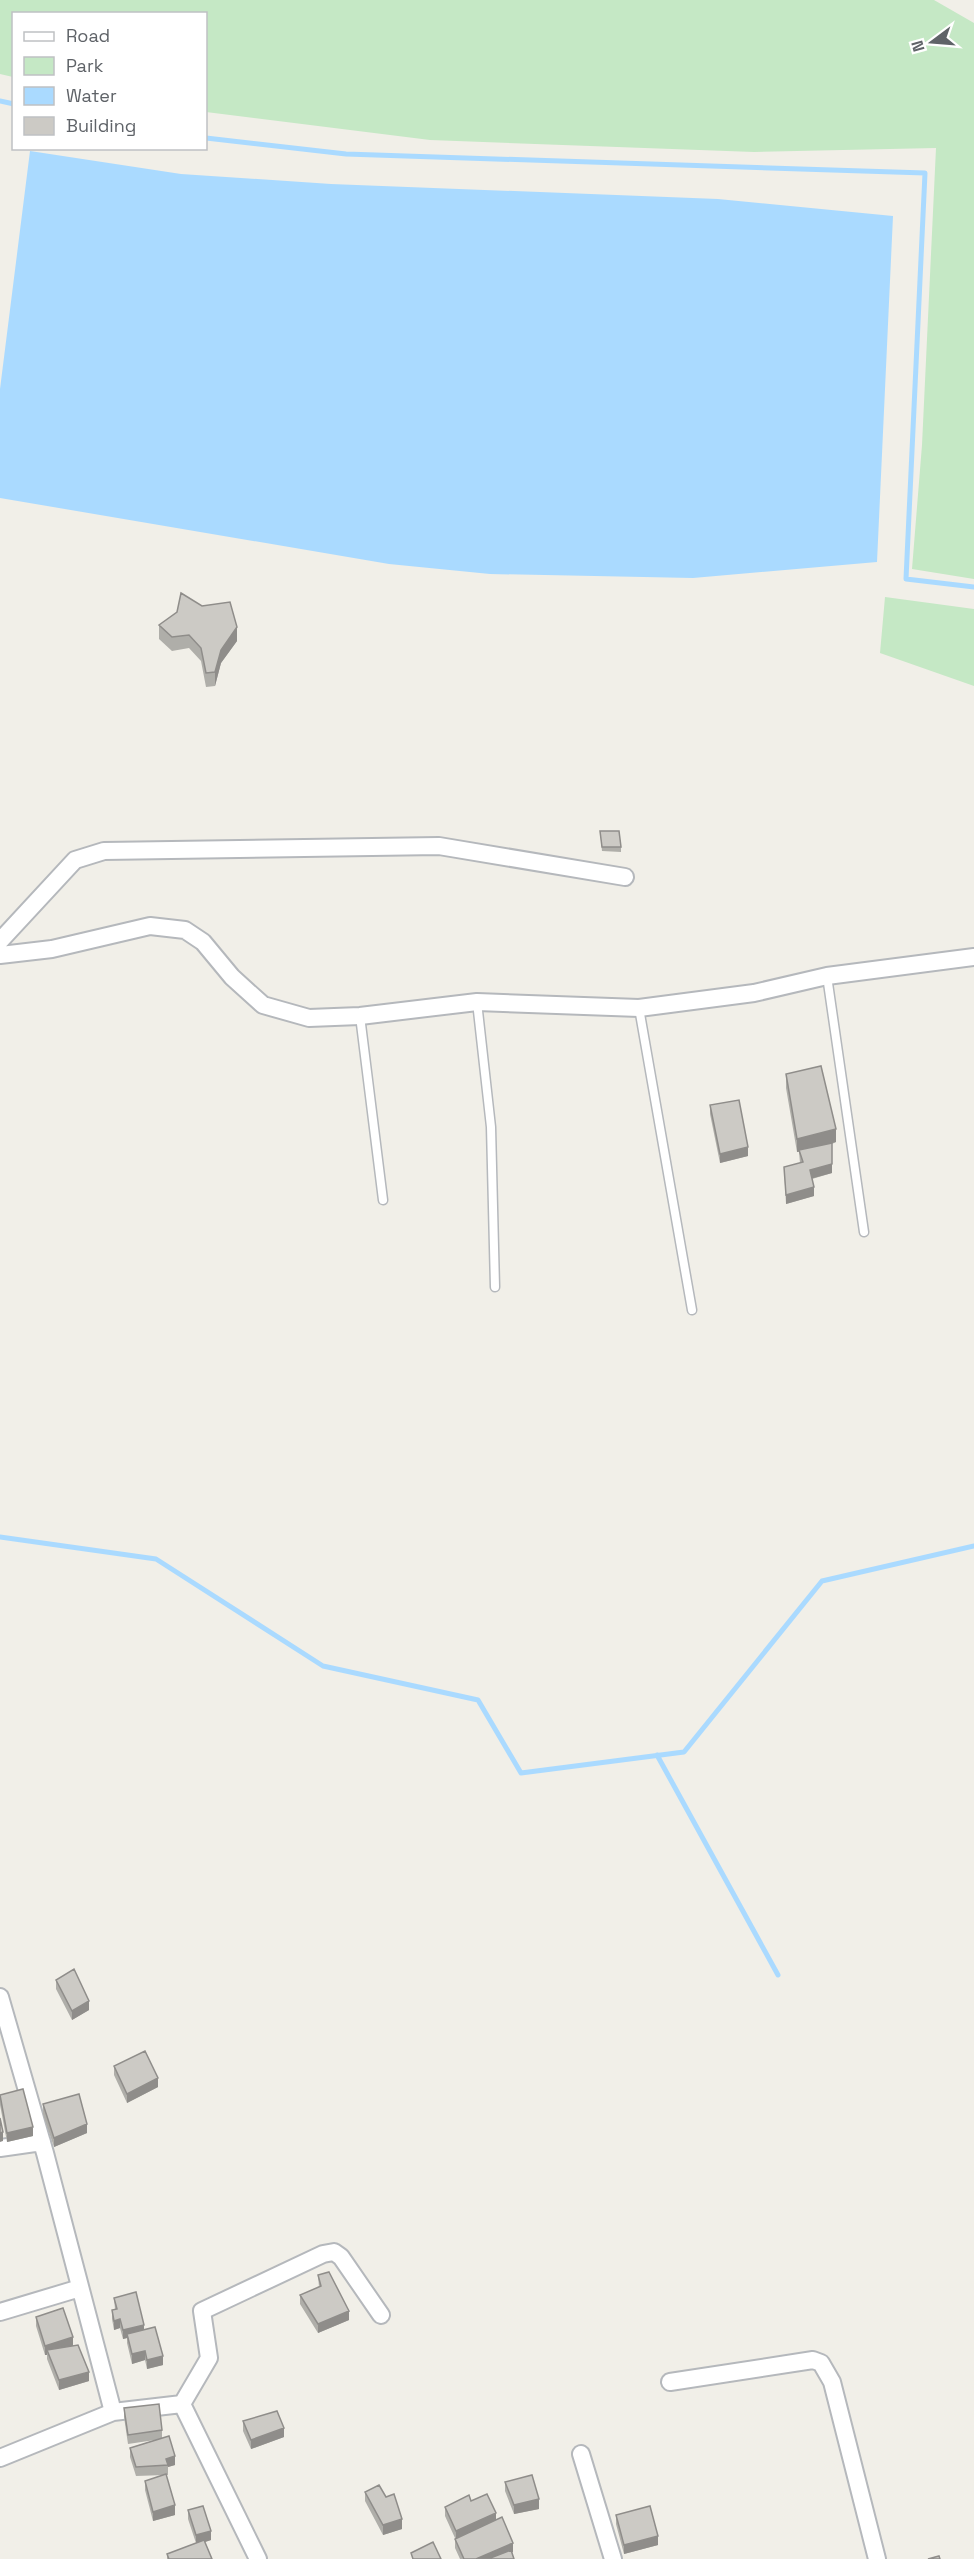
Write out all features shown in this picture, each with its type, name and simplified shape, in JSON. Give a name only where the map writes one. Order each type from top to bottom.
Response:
[{"type":"street","points":[[0,941],[75,860],[104,851],[439,846],[625,877]]},
{"type":"street","points":[[0,955],[52,949],[150,926],[185,930],[203,942],[232,977],[263,1005],[309,1018],[360,1016],[477,1002],[639,1008],[754,993],[827,976],[974,957]]},
{"type":"street","points":[[0,1997],[42,2142],[113,2412]]},
{"type":"street","points":[[0,2148],[42,2142]]},
{"type":"street","points":[[182,2404],[209,2358],[202,2311],[323,2254],[334,2252],[341,2257],[381,2315]]},
{"type":"street","points":[[0,2312],[80,2288]]},
{"type":"street","points":[[670,2382],[813,2360],[821,2363],[831,2382],[877,2559]]},
{"type":"street","points":[[0,2458],[113,2412],[182,2404]]},
{"type":"street","points":[[182,2404],[258,2559]]},
{"type":"street","points":[[581,2454],[613,2559]]},
{"type":"lane","points":[[827,976],[864,1232]]},
{"type":"lane","points":[[477,1002],[491,1127],[495,1287]]},
{"type":"lane","points":[[639,1008],[692,1310]]},
{"type":"lane","points":[[360,1016],[383,1200]]},
{"type":"green space","points":[[0,0],[934,0],[974,23],[974,579],[912,569],[922,445],[936,148],[754,152],[430,140],[207,112],[207,12],[12,12],[12,77],[0,74]]},
{"type":"green space","points":[[885,597],[974,609],[974,686],[880,653]]},
{"type":"water","points":[[30,151],[181,174],[331,184],[718,199],[893,216],[877,562],[693,578],[490,574],[389,564],[0,498],[0,389]]},
{"type":"building","points":[[181,593],[202,606],[230,602],[237,627],[221,650],[215,672],[206,673],[201,648],[189,635],[172,637],[159,625],[177,612]]},
{"type":"building","points":[[600,831],[619,831],[621,847],[602,847]]},
{"type":"building","points":[[821,1066],[836,1129],[797,1139],[786,1074]]},
{"type":"building","points":[[739,1100],[748,1147],[720,1154],[710,1105]]},
{"type":"building","points":[[832,1143],[832,1164],[810,1170],[814,1187],[786,1195],[784,1167],[803,1162],[799,1150]]},
{"type":"building","points":[[74,1969],[89,2001],[72,2011],[56,1980]]},
{"type":"building","points":[[145,2051],[158,2078],[127,2094],[114,2066]]},
{"type":"building","points":[[23,2089],[33,2127],[7,2133],[0,2095]]},
{"type":"building","points":[[79,2094],[87,2124],[54,2138],[43,2104]]},
{"type":"building","points":[[329,2272],[349,2311],[318,2324],[300,2295],[321,2286],[318,2275]]},
{"type":"building","points":[[136,2292],[144,2325],[123,2330],[120,2319],[114,2321],[112,2310],[117,2309],[114,2298]]},
{"type":"building","points":[[63,2308],[73,2337],[45,2346],[36,2317]]},
{"type":"building","points":[[155,2327],[163,2356],[147,2360],[145,2351],[132,2354],[127,2334]]},
{"type":"building","points":[[78,2345],[89,2372],[59,2380],[47,2350]]},
{"type":"building","points":[[159,2404],[162,2430],[128,2435],[124,2408]]},
{"type":"building","points":[[277,2411],[284,2428],[251,2440],[243,2421]]},
{"type":"building","points":[[169,2436],[175,2456],[166,2459],[168,2465],[136,2467],[130,2448]]},
{"type":"building","points":[[166,2474],[175,2505],[153,2512],[145,2481]]},
{"type":"building","points":[[532,2475],[539,2499],[514,2505],[505,2482]]},
{"type":"building","points":[[379,2485],[386,2497],[394,2494],[402,2519],[383,2525],[365,2492]]},
{"type":"building","points":[[487,2494],[496,2513],[456,2531],[445,2507],[469,2495],[471,2501]]},
{"type":"building","points":[[203,2506],[211,2531],[196,2535],[188,2510]]},
{"type":"building","points":[[650,2506],[658,2536],[624,2545],[616,2515]]},
{"type":"building","points":[[502,2517],[513,2543],[476,2559],[464,2559],[455,2539]]},
{"type":"building","points":[[204,2540],[212,2559],[169,2559],[167,2554]]},
{"type":"building","points":[[433,2542],[441,2559],[413,2559],[411,2553]]},
{"type":"building","points":[[511,2550],[514,2559],[488,2559]]},
{"type":"waterway","points":[[0,101],[12,104]]},
{"type":"waterway","points":[[207,138],[346,154],[925,173],[906,579],[974,587]]},
{"type":"waterway","points":[[0,1537],[156,1559],[323,1666],[478,1700],[521,1773],[684,1752],[822,1581],[974,1546]]},
{"type":"waterway","points":[[657,1755],[778,1975]]}]
